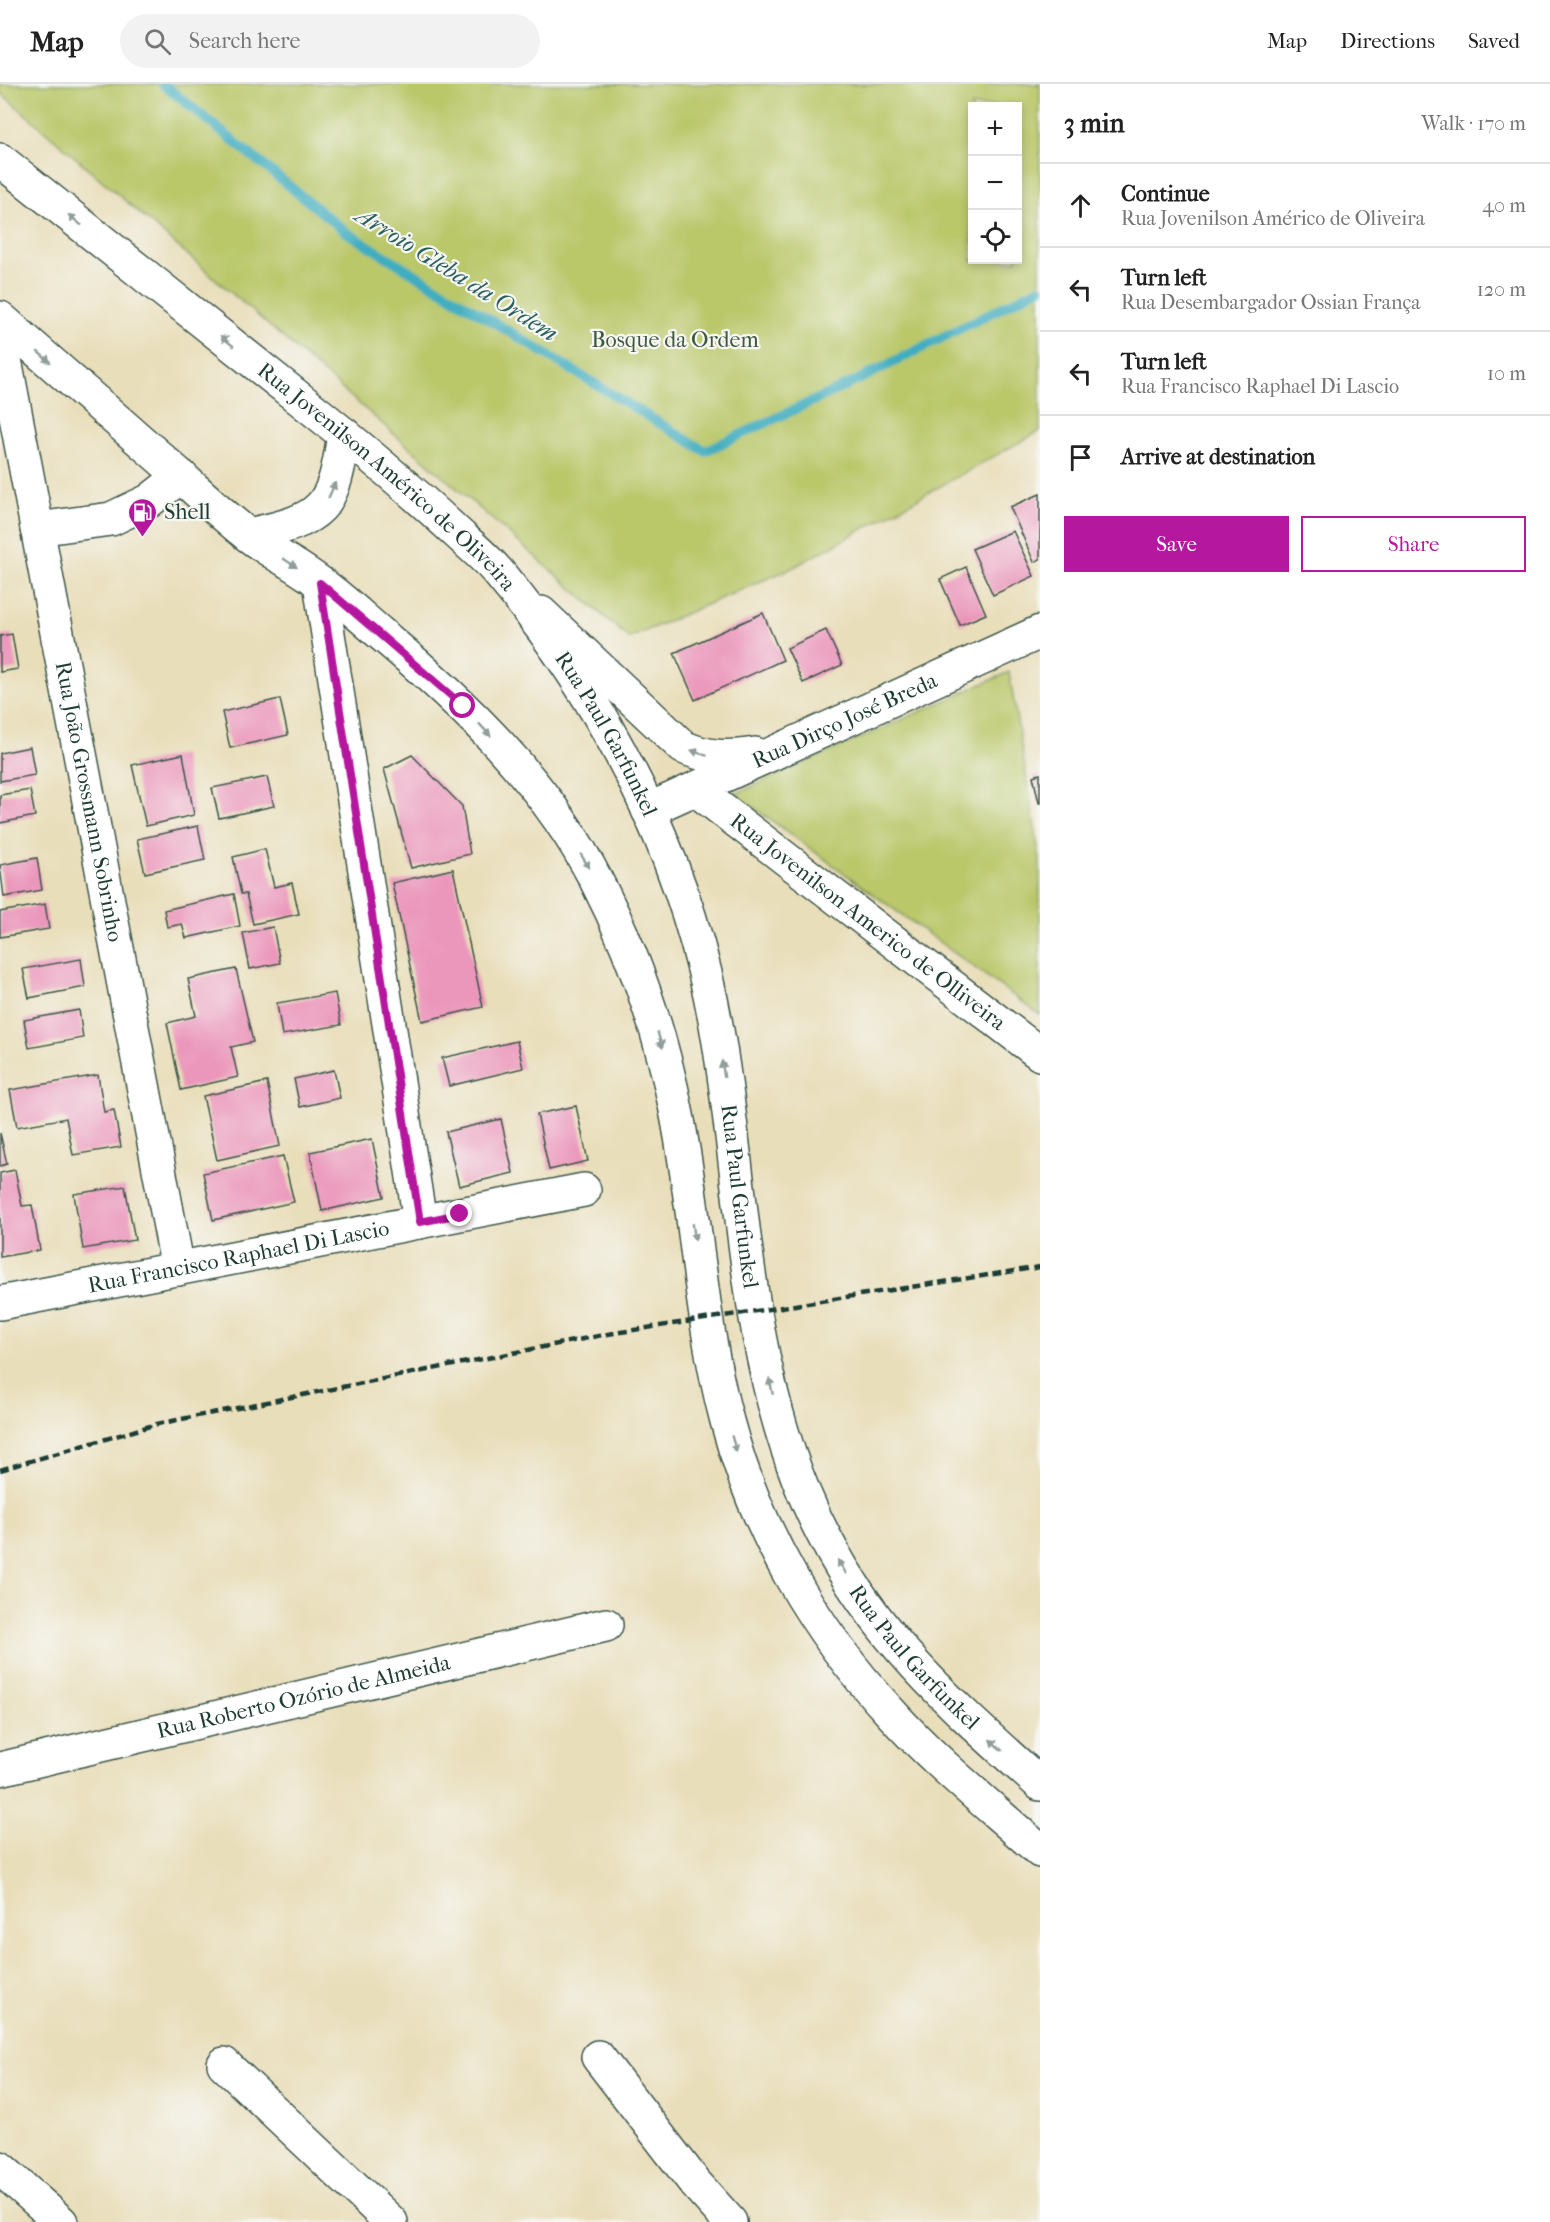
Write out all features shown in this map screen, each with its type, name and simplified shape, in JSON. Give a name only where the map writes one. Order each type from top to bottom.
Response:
[{"type":"street","name":"Rua Jovenilson Américo de Oliveira","points":[[0,160],[344,434],[440,517],[682,747],[703,756],[729,758],[777,751]]},
{"type":"street","points":[[0,318],[248,535],[320,583],[463,706],[511,758],[554,812],[593,873],[624,937],[647,999],[667,1065],[679,1120],[716,1369],[726,1418],[741,1468],[764,1527],[819,1622],[858,1675],[892,1715],[1040,1851]]},
{"type":"street","name":"Rua João Grossmann Sobrinho","points":[[0,333],[178,1269]]},
{"type":"street","points":[[248,535],[290,526],[326,504],[338,477],[344,434]]},
{"type":"street","points":[[38,529],[111,519],[149,501],[181,476]]},
{"type":"street","name":"Rua Paul Garfunkel","points":[[496,569],[559,652],[593,706],[648,810],[671,863],[707,979],[719,1044],[752,1290],[774,1397],[799,1483],[823,1536],[885,1631],[917,1671],[1040,1784]]},
{"type":"street","points":[[320,583],[420,1222]]},
{"type":"street","name":"Rua Dirço José Breda","points":[[648,810],[1040,632]]},
{"type":"street","name":"Rua Jovenilson Americo de Olliveira","points":[[695,789],[1040,1054]]},
{"type":"street","name":"Rua Francisco Raphael Di Lascio","points":[[0,1303],[584,1190]]},
{"type":"street","name":"Rua Roberto Ozório de Almeida","points":[[0,1769],[606,1625]]},
{"type":"street","points":[[598,2057],[695,2183],[730,2222]]},
{"type":"street","points":[[224,2064],[391,2222]]},
{"type":"street","points":[[0,2168],[61,2222]]},
{"type":"green space","name":"Bosque da Ordem","points":[[0,84],[1040,84],[1040,431],[794,567],[629,638],[0,92]]},
{"type":"green space","points":[[1009,672],[1040,859],[1040,1015],[735,794]]},
{"type":"building","points":[[1040,494],[1040,559],[1034,562],[1010,507]]},
{"type":"building","points":[[1013,531],[1034,576],[993,595],[972,549]]},
{"type":"building","points":[[966,567],[986,614],[960,625],[940,579]]},
{"type":"building","points":[[763,613],[783,660],[695,700],[674,653]]},
{"type":"building","points":[[826,630],[842,665],[803,683],[787,648]]},
{"type":"building","points":[[12,634],[18,669],[0,672],[0,636]]},
{"type":"building","points":[[280,699],[288,735],[230,748],[222,712]]},
{"type":"building","points":[[30,747],[35,775],[0,781],[0,753]]},
{"type":"building","points":[[183,754],[194,815],[146,826],[132,765]]},
{"type":"building","points":[[412,755],[462,806],[470,854],[411,868],[384,769]]},
{"type":"building","points":[[1040,774],[1040,803],[1039,803],[1033,776]]},
{"type":"building","points":[[267,777],[274,806],[219,818],[212,788]]},
{"type":"building","points":[[30,790],[35,816],[0,823],[0,795]]},
{"type":"building","points":[[198,826],[205,860],[145,873],[137,839]]},
{"type":"building","points":[[265,849],[274,887],[292,883],[299,914],[253,924],[246,894],[241,894],[233,857]]},
{"type":"building","points":[[37,858],[42,890],[4,897],[0,865]]},
{"type":"building","points":[[453,869],[483,1007],[422,1021],[392,883]]},
{"type":"building","points":[[234,894],[240,926],[186,938],[182,924],[167,927],[164,910]]},
{"type":"building","points":[[45,904],[49,929],[0,937],[0,912]]},
{"type":"building","points":[[273,927],[280,963],[250,969],[243,933]]},
{"type":"building","points":[[81,959],[85,987],[29,998],[23,969]]},
{"type":"building","points":[[236,969],[253,1042],[231,1047],[238,1077],[181,1090],[167,1023],[196,1016],[188,979]]},
{"type":"building","points":[[335,993],[341,1025],[282,1035],[277,1003]]},
{"type":"building","points":[[79,1010],[83,1038],[29,1048],[24,1020]]},
{"type":"building","points":[[517,1041],[523,1068],[449,1086],[442,1058]]},
{"type":"building","points":[[334,1070],[340,1098],[300,1107],[294,1079]]},
{"type":"building","points":[[98,1075],[104,1112],[114,1110],[121,1147],[73,1155],[66,1118],[17,1127],[10,1090]]},
{"type":"building","points":[[267,1082],[280,1146],[217,1160],[203,1096]]},
{"type":"building","points":[[576,1106],[588,1161],[549,1170],[537,1114]]},
{"type":"building","points":[[501,1119],[513,1173],[459,1186],[446,1132]]},
{"type":"building","points":[[0,1133],[7,1164],[0,1166]]},
{"type":"building","points":[[372,1139],[384,1197],[322,1211],[310,1152]]},
{"type":"building","points":[[283,1156],[294,1202],[213,1220],[203,1173]]},
{"type":"building","points":[[15,1170],[22,1206],[32,1205],[40,1250],[0,1257],[0,1173]]},
{"type":"building","points":[[125,1186],[135,1240],[83,1249],[74,1194]]},
{"type":"waterway","name":"Arroio Gleba da Ordem","points":[[163,84],[346,232],[705,451],[854,382],[1040,288]]},
{"type":"railway","points":[[0,1470],[157,1424],[608,1334],[1040,1267]]},
{"type":"place","name":"Shell","points":[[143,538]]},
{"type":"route","points":[[460,1214],[420,1222],[320,583],[463,706]]}]
